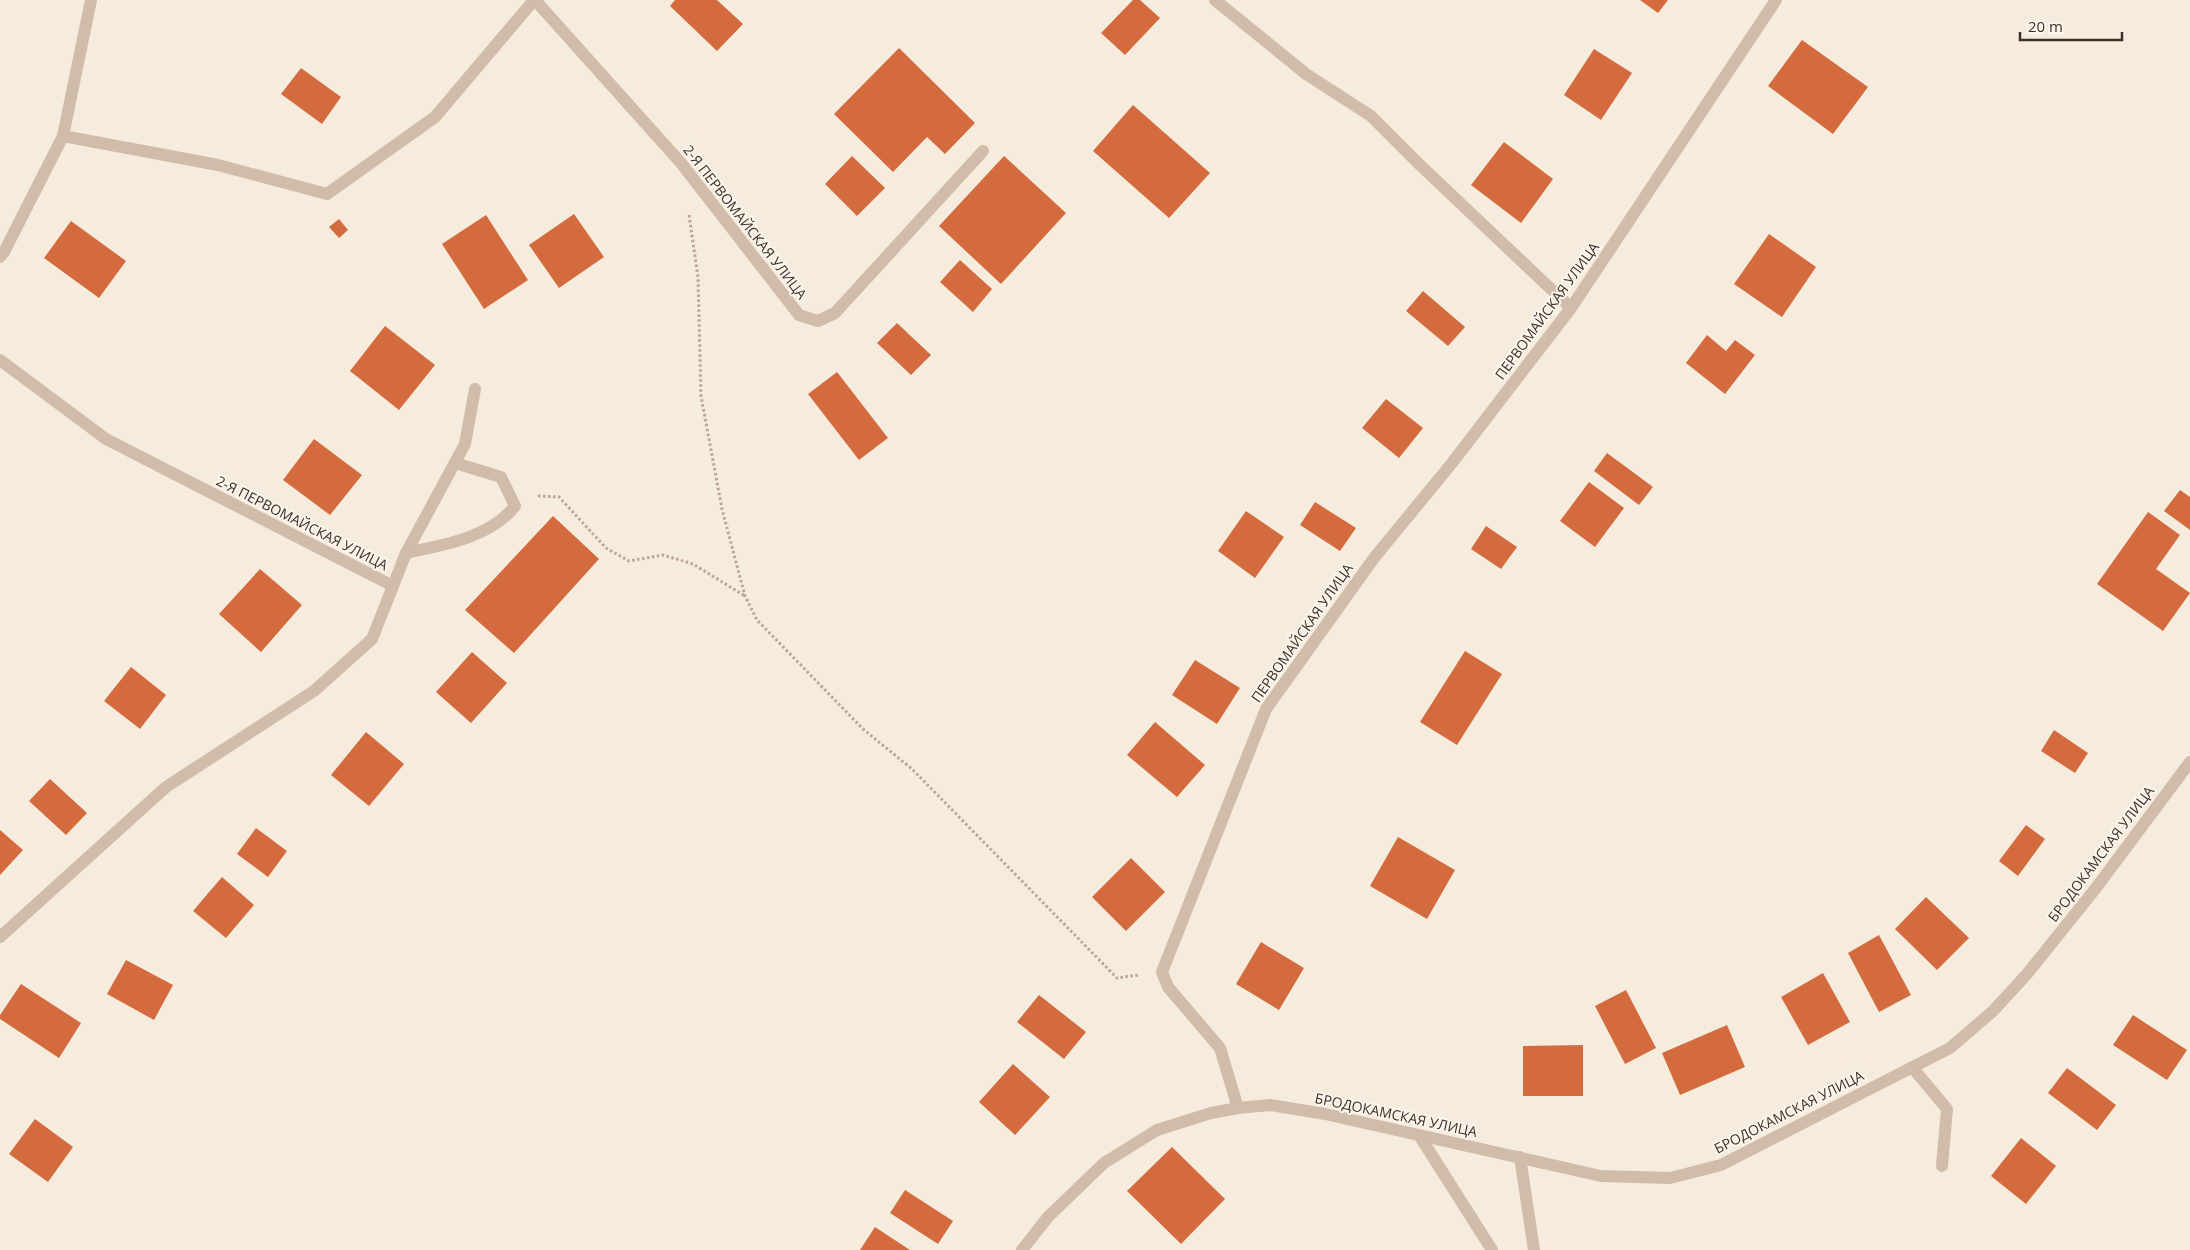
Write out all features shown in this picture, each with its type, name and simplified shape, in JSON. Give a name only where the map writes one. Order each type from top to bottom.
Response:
[{"type":"street","points":[[0,257],[63,136],[92,0]]},
{"type":"street","name":"2-Я ПЕРВОМАЙСКАЯ УЛИЦА","points":[[63,136],[218,165],[327,194],[435,118],[534,0],[681,163],[799,315],[818,321],[835,313],[983,151]]},
{"type":"street","points":[[1215,0],[1306,74],[1371,116],[1571,308]]},
{"type":"street","name":"ПЕРВОМАЙСКАЯ УЛИЦА","points":[[1162,972],[1266,709],[1374,558],[1452,463],[1571,308],[1776,0]]},
{"type":"street","name":"2-Я ПЕРВОМАЙСКАЯ УЛИЦА","points":[[0,360],[106,439],[393,586],[372,639],[314,691],[166,787],[0,937]]},
{"type":"street","points":[[393,586],[406,553],[465,444],[475,389]]},
{"type":"street","points":[[406,553],[461,541],[506,517],[515,506],[501,477],[455,463]]},
{"type":"street","name":"БРОДОКАМСКАЯ УЛИЦА","points":[[1238,1108],[1270,1105],[1325,1114],[1601,1176],[1670,1178],[1721,1165],[1950,1048],[1993,1011],[2027,974],[2096,888],[2190,762]]},
{"type":"street","points":[[1022,1250],[1048,1217],[1104,1163],[1157,1130],[1211,1113],[1238,1108],[1220,1048],[1168,987],[1162,972]]},
{"type":"street","points":[[1912,1067],[1947,1109],[1942,1166]]},
{"type":"street","points":[[1419,1135],[1492,1250]]},
{"type":"street","points":[[1520,1157],[1534,1250]]},
{"type":"path","points":[[688,211],[698,277],[701,396],[722,509],[745,596],[757,620],[863,729],[912,769],[1117,978],[1162,972]]},
{"type":"path","points":[[515,506],[537,496],[559,497],[606,548],[628,561],[663,554],[693,564],[745,596]]},
{"type":"building","points":[[675,0],[717,0],[743,24],[717,51],[670,6]]},
{"type":"building","points":[[1133,0],[1140,0],[1160,18],[1125,55],[1101,33]]},
{"type":"building","points":[[1640,0],[1668,0],[1658,13]]},
{"type":"building","points":[[1802,40],[1868,87],[1833,134],[1768,86]]},
{"type":"building","points":[[899,48],[975,123],[945,154],[927,137],[893,172],[834,114]]},
{"type":"building","points":[[1594,49],[1632,73],[1601,120],[1564,95]]},
{"type":"building","points":[[301,68],[341,97],[322,124],[281,94]]},
{"type":"building","points":[[1133,105],[1210,173],[1169,218],[1093,151]]},
{"type":"building","points":[[1504,142],[1553,179],[1521,223],[1471,185]]},
{"type":"building","points":[[852,156],[885,188],[857,216],[825,184]]},
{"type":"building","points":[[1004,156],[1066,213],[1001,284],[939,226]]},
{"type":"building","points":[[574,214],[604,257],[559,288],[529,245]]},
{"type":"building","points":[[486,215],[528,280],[484,309],[442,244]]},
{"type":"building","points":[[339,219],[348,230],[339,238],[329,227]]},
{"type":"building","points":[[71,221],[126,261],[99,298],[44,258]]},
{"type":"building","points":[[1769,234],[1816,267],[1782,317],[1734,284]]},
{"type":"building","points":[[960,260],[992,289],[973,312],[940,282]]},
{"type":"building","points":[[1423,291],[1465,327],[1448,346],[1406,311]]},
{"type":"building","points":[[897,323],[931,355],[911,375],[877,343]]},
{"type":"building","points":[[385,326],[435,365],[399,410],[350,371]]},
{"type":"building","points":[[1707,335],[1726,351],[1735,340],[1755,355],[1725,394],[1686,363]]},
{"type":"building","points":[[837,372],[888,438],[859,460],[808,394]]},
{"type":"building","points":[[1386,399],[1423,428],[1399,458],[1362,428]]},
{"type":"building","points":[[314,439],[362,475],[330,515],[283,480]]},
{"type":"building","points":[[1607,453],[1653,487],[1639,505],[1594,471]]},
{"type":"building","points":[[1589,482],[1624,508],[1595,547],[1560,521]]},
{"type":"building","points":[[2180,490],[2190,497],[2190,530],[2164,511]]},
{"type":"building","points":[[1315,502],[1356,528],[1340,551],[1300,525]]},
{"type":"building","points":[[1246,511],[1284,537],[1255,578],[1218,551]]},
{"type":"building","points":[[2148,512],[2180,535],[2156,569],[2190,593],[2163,631],[2097,584]]},
{"type":"building","points":[[553,516],[599,559],[514,653],[465,610]]},
{"type":"building","points":[[1486,526],[1517,547],[1501,569],[1471,549]]},
{"type":"building","points":[[260,569],[302,605],[261,652],[219,614]]},
{"type":"building","points":[[1465,651],[1502,674],[1457,745],[1420,722]]},
{"type":"building","points":[[472,652],[507,683],[471,723],[436,692]]},
{"type":"building","points":[[1195,660],[1240,688],[1217,724],[1172,695]]},
{"type":"building","points":[[131,667],[166,695],[140,729],[104,701]]},
{"type":"building","points":[[1155,722],[1205,765],[1177,797],[1127,755]]},
{"type":"building","points":[[2054,730],[2088,753],[2075,773],[2041,751]]},
{"type":"building","points":[[366,732],[404,764],[369,806],[331,775]]},
{"type":"building","points":[[50,779],[87,813],[66,835],[29,801]]},
{"type":"building","points":[[2026,825],[2045,839],[2018,876],[1999,861]]},
{"type":"building","points":[[256,828],[287,851],[268,877],[237,854]]},
{"type":"building","points":[[0,830],[23,850],[0,875]]},
{"type":"building","points":[[1398,837],[1455,870],[1427,919],[1370,886]]},
{"type":"building","points":[[1131,858],[1165,892],[1126,931],[1092,897]]},
{"type":"building","points":[[222,877],[254,905],[226,938],[193,911]]},
{"type":"building","points":[[1926,897],[1969,938],[1937,970],[1895,929]]},
{"type":"building","points":[[1879,935],[1911,995],[1879,1012],[1848,953]]},
{"type":"building","points":[[1261,942],[1304,968],[1279,1010],[1236,984]]},
{"type":"building","points":[[126,960],[173,985],[154,1020],[107,994]]},
{"type":"building","points":[[1823,973],[1850,1022],[1808,1045],[1781,997]]},
{"type":"building","points":[[21,984],[81,1023],[59,1058],[0,1019],[0,1015]]},
{"type":"building","points":[[1626,990],[1656,1048],[1625,1064],[1595,1006]]},
{"type":"building","points":[[1039,995],[1086,1032],[1064,1059],[1017,1022]]},
{"type":"building","points":[[2133,1015],[2187,1050],[2167,1080],[2113,1045]]},
{"type":"building","points":[[1727,1025],[1745,1067],[1680,1095],[1662,1053]]},
{"type":"building","points":[[1583,1045],[1583,1096],[1523,1096],[1523,1046]]},
{"type":"building","points":[[1013,1064],[1050,1097],[1015,1135],[979,1102]]},
{"type":"building","points":[[2067,1068],[2116,1105],[2097,1130],[2048,1093]]},
{"type":"building","points":[[35,1119],[73,1147],[48,1182],[9,1154]]},
{"type":"building","points":[[2021,1138],[2056,1166],[2026,1204],[1991,1176]]},
{"type":"building","points":[[1172,1147],[1225,1199],[1181,1244],[1127,1191]]},
{"type":"building","points":[[905,1190],[953,1221],[938,1244],[890,1213]]},
{"type":"building","points":[[875,1227],[910,1250],[860,1250]]}]
